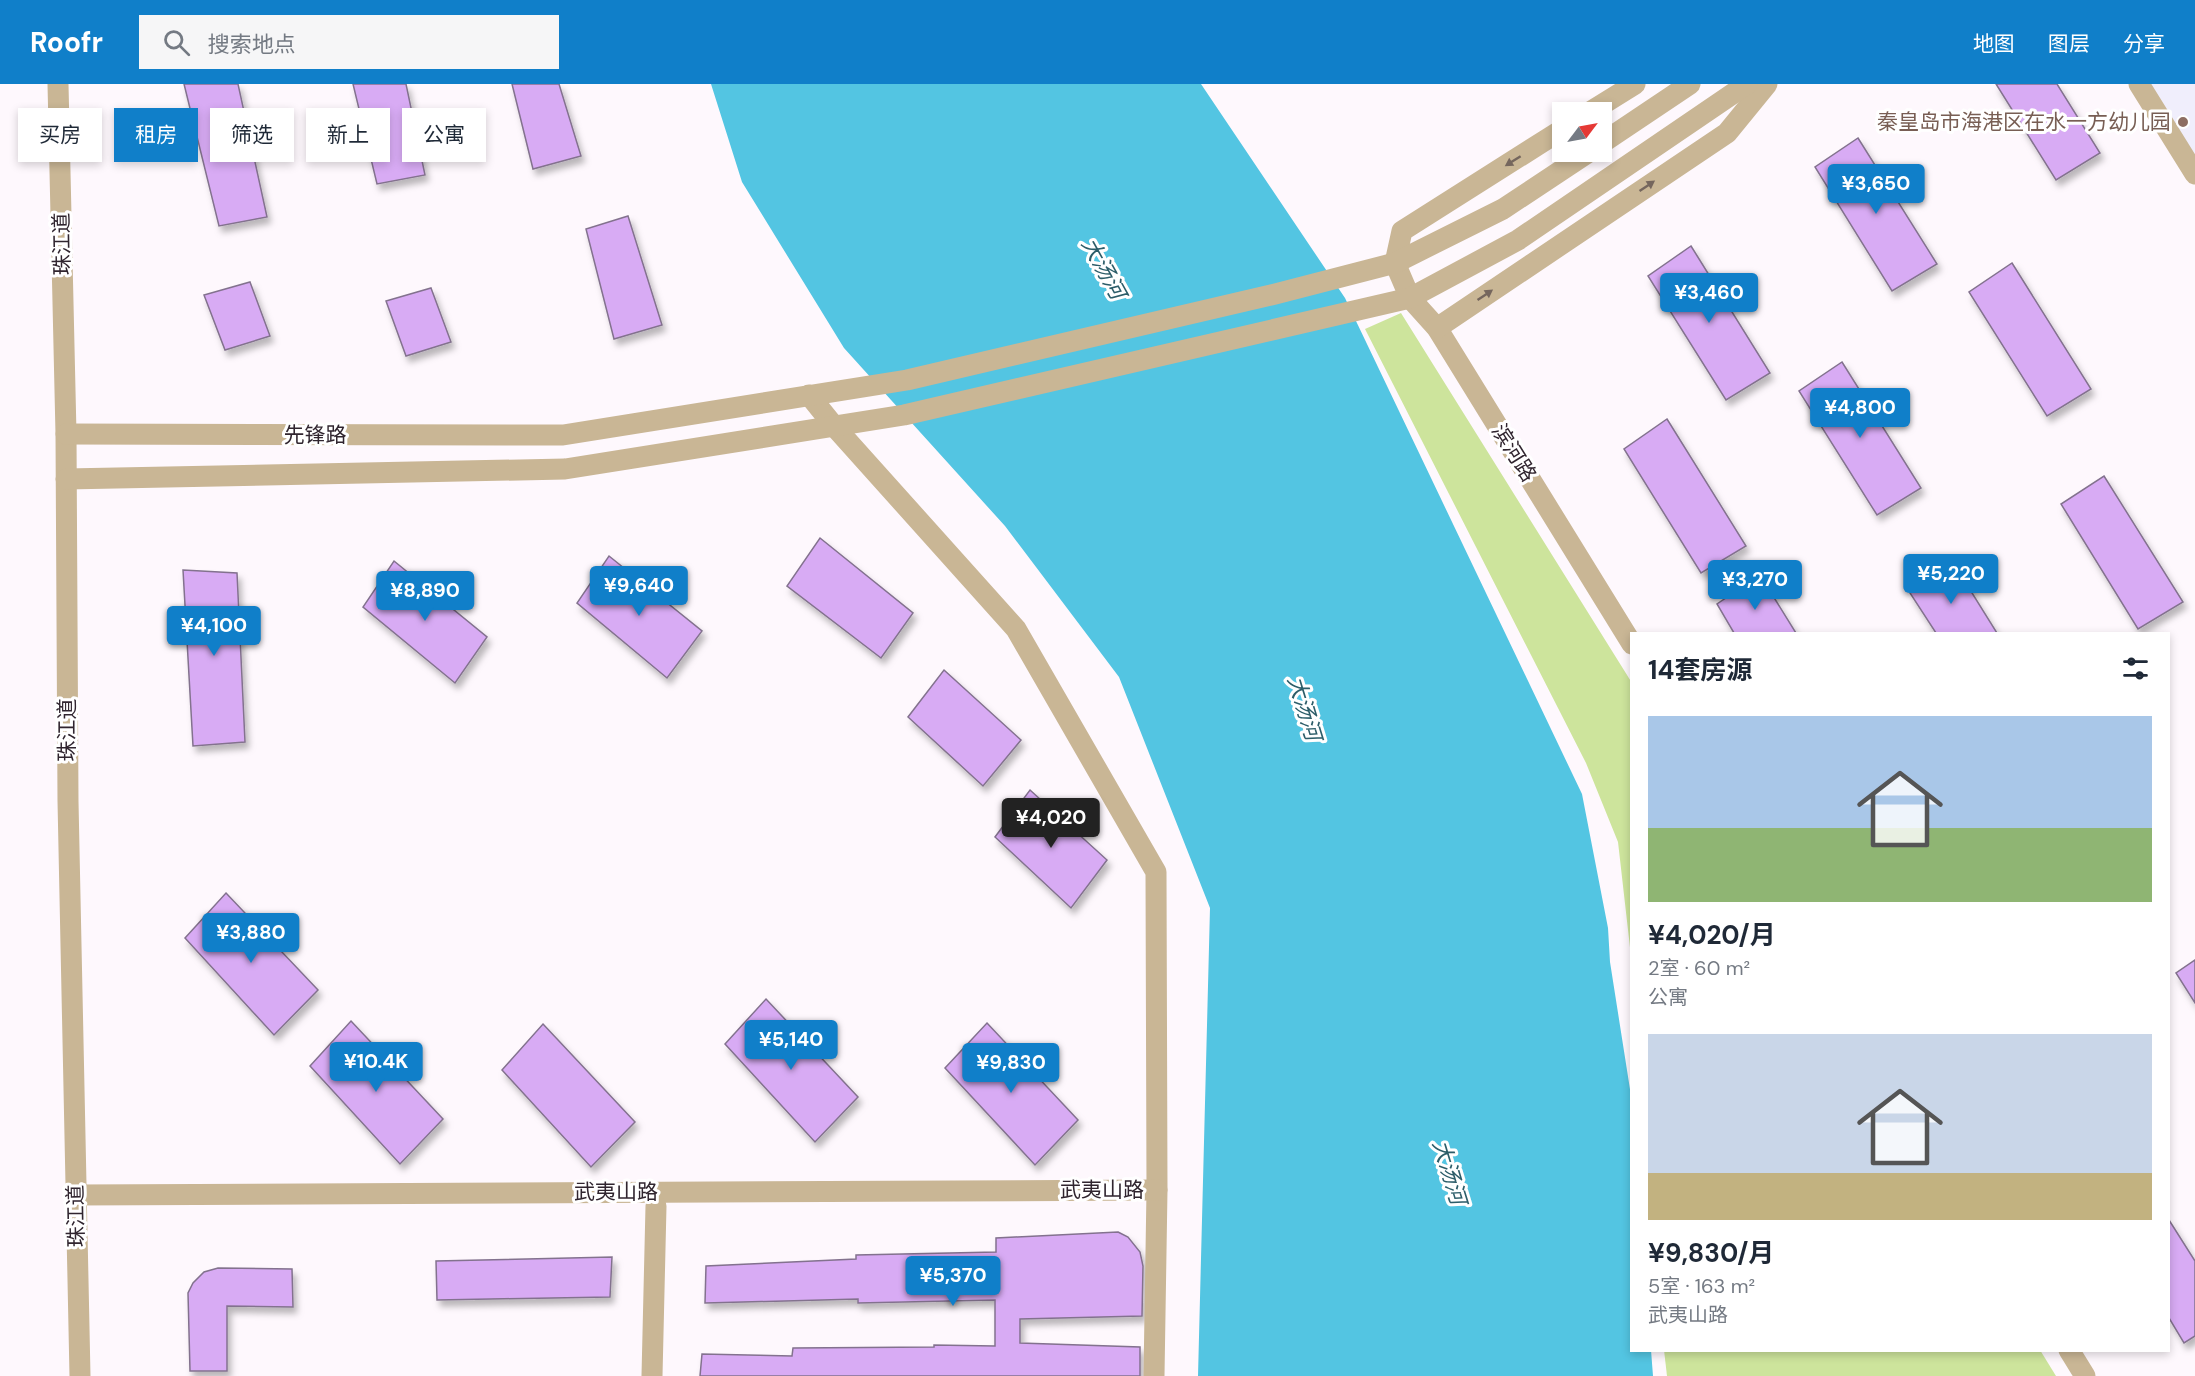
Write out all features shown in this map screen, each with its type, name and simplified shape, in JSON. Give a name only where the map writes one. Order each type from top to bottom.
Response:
[{"type":"street","name":"珠江道","points":[[58,84],[66,434],[68,801],[80,1376]]},
{"type":"street","points":[[1606,102],[1635,84]]},
{"type":"street","points":[[1612,136],[1690,84]]},
{"type":"street","points":[[66,479],[566,469],[904,415],[1410,298],[1518,240],[1747,84]]},
{"type":"street","points":[[1437,328],[1726,133],[1767,84]]},
{"type":"street","points":[[2139,84],[2195,174]]},
{"type":"street","points":[[1395,263],[1402,231],[1552,136]]},
{"type":"street","name":"先锋路","points":[[66,434],[563,435],[919,377],[1271,295],[1395,263],[1503,208],[1574,162]]},
{"type":"street","name":"滨河路","points":[[1395,263],[1410,298],[1437,328],[1630,641]]},
{"type":"street","points":[[809,395],[834,426],[1016,629],[1156,872],[1154,1376]]},
{"type":"street","name":"武夷山路","points":[[76,1195],[1156,1190]]},
{"type":"street","points":[[652,1376],[656,1206]]},
{"type":"street","points":[[2070,1352],[2085,1376]]},
{"type":"shaded area","name":"秦皇岛市海港区在水一方幼儿园","points":[[2147,84],[2195,84],[2195,161]]},
{"type":"green space","points":[[1401,313],[1630,680],[1630,947],[1618,842],[1586,763],[1365,329]]},
{"type":"green space","points":[[1664,1352],[2041,1352],[2056,1376],[1667,1376]]},
{"type":"water","name":"大汤河","points":[[711,84],[1201,84],[1345,298],[1582,794],[1608,928],[1610,962],[1630,1089],[1630,1352],[1651,1352],[1653,1376],[1198,1376],[1210,908],[1119,677],[1005,526],[844,348],[742,182]]},
{"type":"building","points":[[184,84],[238,84],[243,108],[210,108],[210,162],[255,162],[267,217],[219,226],[198,141],[198,108],[190,108]]},
{"type":"building","points":[[353,84],[406,84],[411,108],[402,108],[402,162],[422,162],[425,175],[377,184],[372,162],[390,162],[390,108],[359,108]]},
{"type":"building","points":[[512,84],[559,84],[581,156],[533,169]]},
{"type":"building","points":[[1996,84],[2057,84],[2100,153],[2056,180]]},
{"type":"building","points":[[1858,138],[1937,264],[1892,291],[1815,167]]},
{"type":"building","points":[[628,216],[662,325],[614,339],[586,229]]},
{"type":"building","points":[[1691,246],[1770,373],[1726,400],[1648,276]]},
{"type":"building","points":[[2012,263],[2091,389],[2047,416],[1969,292]]},
{"type":"building","points":[[250,282],[270,336],[225,350],[204,295]]},
{"type":"building","points":[[431,288],[451,342],[406,356],[386,301]]},
{"type":"building","points":[[1842,362],[1921,488],[1877,515],[1799,391]]},
{"type":"building","points":[[1667,419],[1746,546],[1701,573],[1624,449]]},
{"type":"building","points":[[2104,476],[2183,602],[2138,629],[2061,504]]},
{"type":"building","points":[[820,538],[913,613],[881,658],[787,586]]},
{"type":"building","points":[[609,556],[702,631],[667,678],[577,603]]},
{"type":"building","points":[[394,561],[487,637],[455,683],[363,607]]},
{"type":"building","points":[[1954,564],[1996,632],[1935,632],[1910,593]]},
{"type":"building","points":[[183,570],[237,573],[245,742],[193,746]]},
{"type":"building","points":[[1760,575],[1795,632],[1733,632],[1717,604]]},
{"type":"building","points":[[944,670],[1021,740],[983,786],[908,717]]},
{"type":"building","points":[[1030,790],[1107,860],[1071,908],[995,837]]},
{"type":"building","points":[[226,893],[318,990],[274,1035],[185,938]]},
{"type":"building","points":[[2195,960],[2195,1003],[2176,973]]},
{"type":"building","points":[[766,999],[858,1097],[815,1142],[725,1044]]},
{"type":"building","points":[[351,1021],[443,1119],[400,1164],[310,1066]]},
{"type":"building","points":[[987,1023],[1078,1120],[1035,1165],[945,1068]]},
{"type":"building","points":[[543,1024],[635,1122],[591,1167],[502,1070]]},
{"type":"building","points":[[2170,1222],[2195,1261],[2195,1336],[2184,1343],[2170,1320]]},
{"type":"building","points":[[1118,1232],[1128,1237],[1140,1252],[1143,1266],[1142,1316],[1020,1319],[1020,1343],[1140,1347],[1140,1376],[700,1376],[702,1354],[792,1356],[793,1348],[995,1346],[995,1300],[858,1303],[858,1299],[705,1303],[706,1266],[856,1259],[856,1255],[996,1252],[996,1238]]},
{"type":"building","points":[[612,1257],[610,1297],[437,1300],[436,1261]]},
{"type":"building","points":[[218,1268],[292,1269],[293,1307],[227,1306],[227,1371],[190,1371],[188,1293],[193,1283],[204,1272]]},
{"type":"place","name":"秦皇岛市海港区在水一方幼儿园","points":[[2183,122]]}]
